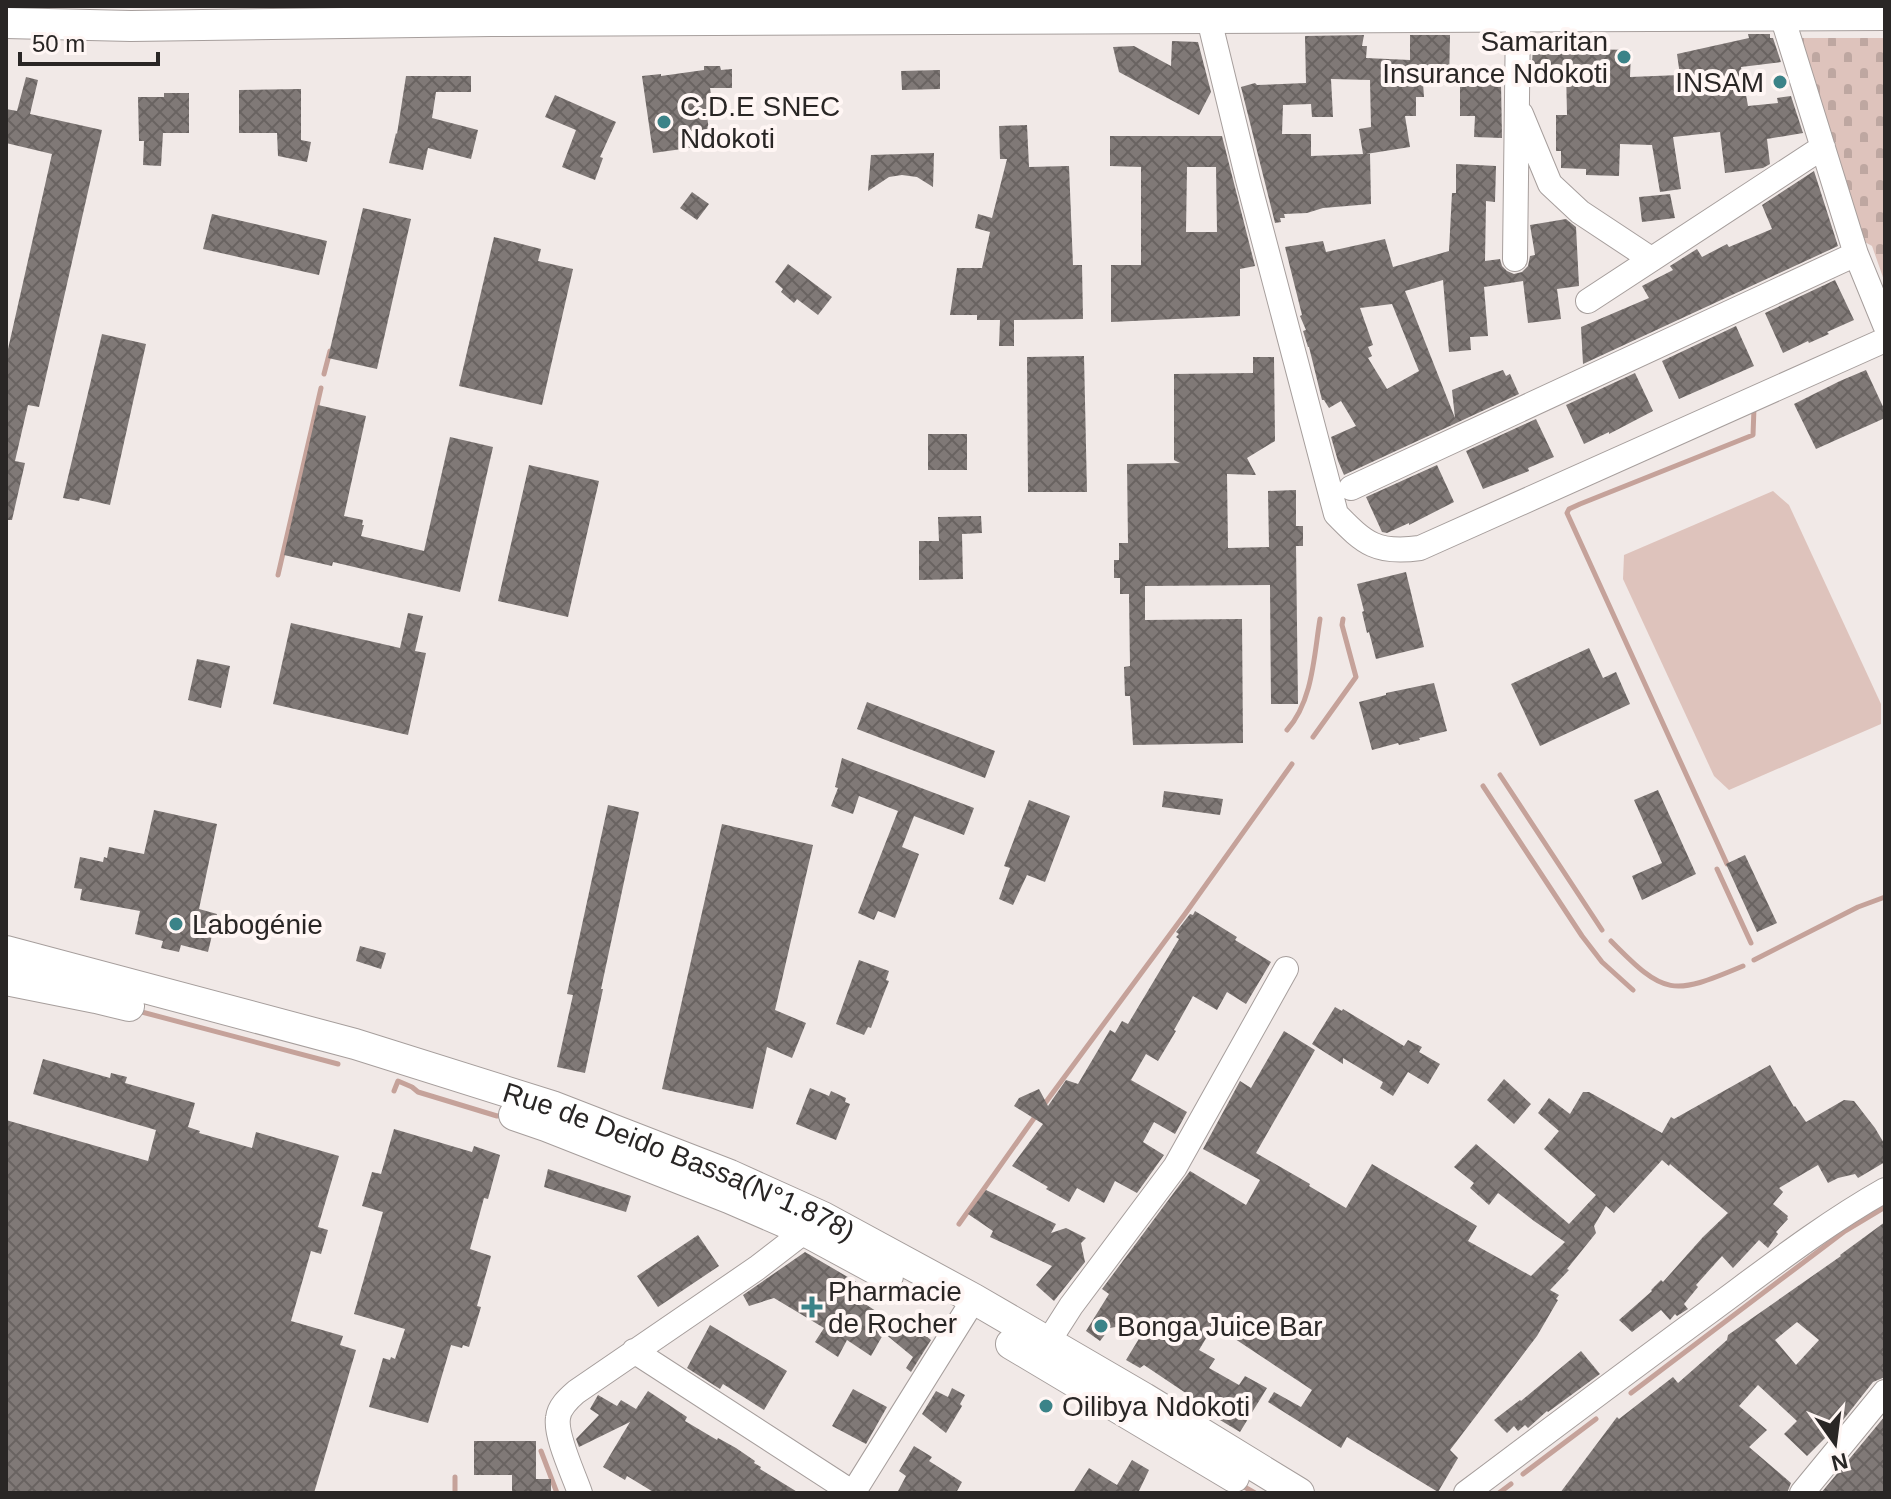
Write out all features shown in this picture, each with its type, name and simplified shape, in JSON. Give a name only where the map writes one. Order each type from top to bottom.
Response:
[{"type":"main road","points":[[6,23],[131,26],[1007,12],[1518,17],[1885,15]]},
{"type":"main road","name":"Rue de Deido Bassa(N°1.878)","points":[[6,951],[355,1044],[577,1115],[730,1175],[823,1217],[969,1307],[1048,1342],[1299,1493]]},
{"type":"main road","points":[[6,980],[96,998],[324,1057],[454,1096],[546,1126],[729,1198],[969,1307],[1261,1493]]},
{"type":"street","points":[[1208,12],[1336,514],[1354,533],[1374,546],[1397,552],[1420,548],[1885,340]]},
{"type":"street","points":[[1782,16],[1853,244],[1885,325]]},
{"type":"street","points":[[1515,259],[1518,17]]},
{"type":"street","points":[[1517,105],[1550,184],[1580,212],[1651,259]]},
{"type":"street","points":[[1588,301],[1823,147]]},
{"type":"street","points":[[1351,488],[1853,244],[1863,232],[1885,287]]},
{"type":"street","points":[[1048,1342],[1071,1306],[1175,1167],[1286,969]]},
{"type":"street","points":[[1466,1493],[1793,1249],[1885,1190]]},
{"type":"street","points":[[581,1491],[559,1433],[558,1418],[564,1404],[576,1392],[757,1268],[805,1231]]},
{"type":"street","points":[[634,1351],[853,1493],[969,1307]]},
{"type":"street","points":[[1802,1493],[1885,1392]]},
{"type":"green space","points":[[1793,38],[1885,38],[1885,283],[1872,246],[1856,237]]},
{"type":"green space","points":[[1773,491],[1789,505],[1881,704],[1881,724],[1729,790],[1714,776],[1623,579],[1624,555]]},
{"type":"building","points":[[1748,34],[1770,34],[1781,62],[1741,67],[1748,106],[1778,103],[1777,98],[1791,96],[1803,133],[1767,139],[1770,164],[1763,168],[1725,173],[1720,132],[1673,137],[1681,189],[1660,192],[1652,145],[1620,144],[1619,176],[1586,175],[1586,169],[1561,168],[1561,151],[1556,151],[1556,115],[1567,115],[1566,69],[1541,69],[1540,64],[1532,64],[1533,46],[1541,46],[1541,39],[1581,40],[1582,49],[1631,50],[1630,77],[1680,75],[1677,54],[1749,38]]},
{"type":"building","points":[[1364,35],[1362,46],[1367,46],[1366,58],[1410,60],[1410,35],[1450,35],[1449,84],[1423,83],[1424,97],[1416,97],[1416,116],[1405,116],[1410,147],[1366,154],[1370,154],[1371,204],[1284,214],[1281,222],[1275,223],[1241,87],[1255,83],[1306,83],[1305,36]],"holes":[[[1331,79],[1370,80],[1371,127],[1359,129],[1363,154],[1311,156],[1311,134],[1282,134],[1283,105],[1311,104],[1312,117],[1333,117]]]},
{"type":"building","points":[[1172,41],[1198,42],[1211,92],[1199,115],[1119,72],[1113,47],[1134,46],[1171,66]]},
{"type":"building","points":[[704,66],[732,69],[732,88],[710,88],[714,115],[707,116],[711,145],[653,153],[642,76],[704,70]]},
{"type":"building","points":[[940,70],[940,89],[902,90],[901,71]]},
{"type":"building","points":[[406,76],[471,76],[471,92],[436,92],[432,118],[478,130],[471,159],[428,148],[423,170],[389,163]]},
{"type":"building","points":[[26,77],[38,80],[30,114],[102,130],[39,407],[28,405],[15,461],[25,463],[12,520],[6,520],[6,358],[52,154],[6,143],[6,109],[17,111]]},
{"type":"building","points":[[1501,83],[1502,138],[1474,137],[1475,116],[1460,116],[1460,84]]},
{"type":"building","points":[[301,89],[301,140],[311,142],[307,162],[278,156],[277,133],[239,133],[239,90]]},
{"type":"building","points":[[164,93],[189,93],[189,133],[163,133],[161,166],[143,165],[144,141],[139,141],[138,97],[164,97]]},
{"type":"building","points":[[555,95],[616,122],[600,157],[603,158],[595,180],[562,167],[576,130],[545,117]]},
{"type":"building","points":[[1027,125],[1029,167],[1069,166],[1073,265],[1082,265],[1083,319],[1014,320],[1014,346],[999,346],[1000,320],[977,320],[977,315],[950,315],[957,268],[982,268],[990,232],[975,228],[978,214],[992,218],[1007,159],[1000,159],[999,126]]},
{"type":"building","points":[[1110,136],[1222,136],[1255,266],[1240,269],[1240,316],[1111,322],[1111,265],[1141,265],[1141,167],[1110,166]],"holes":[[[1187,167],[1216,167],[1217,232],[1186,232]]]},
{"type":"building","points":[[934,153],[933,187],[917,177],[902,175],[889,177],[868,191],[871,155]]},
{"type":"building","points":[[1456,164],[1496,166],[1495,202],[1486,201],[1485,261],[1500,259],[1507,271],[1514,274],[1522,272],[1528,266],[1530,256],[1535,255],[1530,225],[1566,219],[1576,227],[1579,286],[1557,289],[1561,319],[1528,323],[1523,281],[1484,287],[1488,336],[1470,337],[1471,350],[1449,352],[1443,280],[1405,291],[1455,418],[1452,390],[1494,373],[1503,370],[1506,376],[1510,374],[1519,394],[1344,475],[1331,437],[1356,426],[1341,401],[1329,408],[1322,400],[1285,247],[1323,241],[1326,252],[1385,239],[1393,267],[1449,251],[1452,193],[1456,193]],"holes":[[[1392,304],[1419,371],[1387,389],[1368,358],[1372,356],[1368,347],[1373,345],[1360,308]]]},
{"type":"building","points":[[1814,171],[1838,246],[1583,364],[1581,327],[1649,298],[1642,286],[1673,270],[1670,266],[1697,249],[1702,257],[1727,244],[1729,247],[1772,229],[1762,205]]},
{"type":"building","points":[[692,192],[709,204],[697,220],[680,208]]},
{"type":"building","points":[[1670,194],[1675,218],[1642,222],[1639,197]]},
{"type":"building","points":[[363,208],[411,219],[377,369],[328,358]]},
{"type":"building","points":[[212,214],[327,241],[319,275],[203,249]]},
{"type":"building","points":[[494,237],[541,249],[538,261],[573,269],[542,405],[459,386]]},
{"type":"building","points":[[788,264],[832,297],[818,315],[797,299],[794,303],[775,282]]},
{"type":"building","points":[[1835,280],[1854,320],[1783,353],[1765,313]]},
{"type":"building","points":[[1736,326],[1754,366],[1679,399],[1662,361]]},
{"type":"building","points":[[102,334],[146,344],[110,505],[80,498],[79,501],[63,498]]},
{"type":"building","points":[[1084,356],[1087,492],[1028,492],[1027,357]]},
{"type":"building","points":[[1253,357],[1274,357],[1275,441],[1247,458],[1256,475],[1227,474],[1228,548],[1269,547],[1268,491],[1296,490],[1296,526],[1303,526],[1303,546],[1296,546],[1298,704],[1271,704],[1270,585],[1145,586],[1145,620],[1242,619],[1243,743],[1133,745],[1130,696],[1125,696],[1124,667],[1130,666],[1129,594],[1120,594],[1120,578],[1114,578],[1114,560],[1119,560],[1119,543],[1128,543],[1127,464],[1180,463],[1174,460],[1174,374],[1253,373]]},
{"type":"building","points":[[1866,370],[1885,411],[1885,418],[1816,449],[1794,404]]},
{"type":"building","points":[[1635,373],[1653,411],[1584,444],[1566,405]]},
{"type":"building","points":[[318,405],[366,416],[344,516],[363,520],[361,536],[424,551],[450,437],[493,447],[460,592],[333,562],[332,566],[284,555]]},
{"type":"building","points":[[1536,419],[1554,457],[1528,468],[1529,471],[1483,489],[1466,451]]},
{"type":"building","points":[[928,434],[967,434],[967,470],[928,470]]},
{"type":"building","points":[[529,465],[599,481],[568,617],[498,601]]},
{"type":"building","points":[[1437,465],[1454,502],[1409,525],[1382,532],[1366,497]]},
{"type":"building","points":[[981,516],[982,533],[962,534],[963,579],[919,580],[919,541],[939,541],[938,517]]},
{"type":"building","points":[[1406,572],[1424,647],[1376,659],[1357,584]]},
{"type":"building","points":[[408,613],[423,616],[415,651],[426,653],[408,735],[273,704],[291,623],[400,648]]},
{"type":"building","points":[[1589,648],[1603,678],[1616,672],[1630,704],[1540,746],[1511,684]]},
{"type":"building","points":[[197,659],[230,666],[221,708],[188,700]]},
{"type":"building","points":[[1434,683],[1447,731],[1372,750],[1359,702]]},
{"type":"building","points":[[867,702],[995,751],[985,778],[857,729]]},
{"type":"building","points":[[842,758],[974,808],[964,835],[914,816],[902,847],[919,854],[895,918],[878,911],[874,920],[858,913],[898,811],[859,796],[853,814],[831,806],[838,788],[835,787]]},
{"type":"building","points":[[1658,790],[1696,874],[1642,900],[1632,876],[1662,863],[1634,800]]},
{"type":"building","points":[[1164,791],[1223,799],[1220,815],[1162,807]]},
{"type":"building","points":[[1029,800],[1070,816],[1045,882],[1027,875],[1013,905],[999,899],[1010,868],[1004,866]]},
{"type":"building","points":[[608,805],[639,812],[585,1073],[557,1067],[573,995],[567,994]]},
{"type":"building","points":[[154,810],[217,824],[199,909],[217,914],[208,952],[181,945],[179,952],[161,948],[163,941],[135,934],[140,911],[80,900],[82,889],[74,888],[80,857],[103,862],[109,847],[144,854]]},
{"type":"building","points":[[722,824],[813,845],[775,1010],[806,1023],[792,1058],[767,1047],[753,1109],[662,1089]]},
{"type":"building","points":[[1745,855],[1777,923],[1757,932],[1726,864]]},
{"type":"building","points":[[1195,911],[1271,962],[1246,1004],[1227,992],[1217,1010],[1193,996],[1158,1061],[1146,1054],[1131,1080],[1187,1112],[1175,1134],[1154,1122],[1143,1142],[1164,1155],[1137,1193],[1115,1181],[1104,1203],[1077,1188],[1069,1202],[1012,1166],[1043,1124],[1014,1106],[1019,1098],[1039,1089],[1048,1106],[1066,1080],[1078,1084],[1110,1030],[1115,1033],[1122,1021],[1128,1024],[1179,939],[1176,932]]},
{"type":"building","points":[[360,946],[386,953],[381,969],[356,961]]},
{"type":"building","points":[[859,960],[889,971],[886,980],[889,981],[871,1028],[868,1027],[864,1035],[836,1024]]},
{"type":"building","points":[[1335,1007],[1404,1046],[1408,1040],[1422,1047],[1419,1052],[1440,1064],[1428,1084],[1408,1072],[1393,1096],[1380,1088],[1383,1082],[1343,1058],[1343,1064],[1312,1044]]},
{"type":"building","points":[[1284,1031],[1315,1050],[1256,1153],[1346,1208],[1372,1164],[1477,1226],[1468,1241],[1531,1276],[1565,1242],[1498,1193],[1489,1205],[1470,1188],[1474,1183],[1454,1167],[1476,1144],[1569,1224],[1596,1195],[1544,1149],[1559,1131],[1538,1113],[1549,1098],[1570,1114],[1583,1092],[1589,1092],[1662,1133],[1671,1117],[1674,1119],[1770,1065],[1806,1122],[1844,1100],[1854,1101],[1885,1145],[1885,1162],[1858,1178],[1855,1174],[1828,1183],[1818,1165],[1779,1188],[1783,1192],[1773,1204],[1788,1219],[1776,1232],[1778,1234],[1768,1248],[1759,1240],[1733,1268],[1722,1256],[1696,1285],[1698,1287],[1684,1304],[1688,1309],[1677,1316],[1675,1314],[1670,1320],[1661,1310],[1632,1332],[1619,1320],[1661,1280],[1663,1282],[1728,1213],[1662,1160],[1614,1213],[1606,1206],[1594,1226],[1596,1233],[1550,1290],[1559,1295],[1558,1300],[1537,1336],[1450,1450],[1458,1458],[1438,1492],[1347,1437],[1341,1448],[1268,1402],[1274,1392],[1301,1407],[1312,1390],[1214,1325],[1199,1350],[1215,1359],[1209,1368],[1239,1385],[1245,1376],[1267,1388],[1240,1432],[1205,1411],[1208,1408],[1144,1365],[1140,1368],[1126,1360],[1140,1337],[1121,1326],[1110,1328],[1100,1341],[1086,1331],[1109,1294],[1102,1289],[1190,1171],[1246,1205],[1260,1180],[1203,1149],[1240,1081],[1251,1088]]},
{"type":"building","points":[[43,1059],[110,1078],[111,1073],[127,1077],[125,1083],[195,1103],[188,1127],[199,1133],[252,1148],[256,1132],[339,1156],[318,1227],[328,1230],[321,1254],[311,1251],[291,1321],[343,1336],[340,1345],[356,1350],[314,1493],[6,1493],[6,1120],[148,1161],[156,1130],[33,1094]]},
{"type":"building","points":[[1504,1079],[1531,1104],[1514,1124],[1487,1100]]},
{"type":"building","points":[[810,1088],[829,1096],[831,1091],[846,1098],[845,1102],[850,1104],[836,1140],[796,1124]]},
{"type":"building","points":[[394,1129],[472,1152],[474,1146],[500,1155],[470,1249],[491,1256],[477,1306],[481,1307],[469,1347],[451,1345],[428,1423],[369,1407],[383,1358],[395,1359],[405,1329],[354,1314],[383,1212],[362,1206],[372,1172],[381,1174]]},
{"type":"building","points":[[548,1169],[631,1196],[626,1212],[544,1187]]},
{"type":"building","points":[[986,1190],[1056,1224],[1051,1233],[1066,1228],[1086,1238],[1081,1243],[1085,1262],[1054,1301],[1036,1285],[1052,1266],[990,1237],[993,1231],[968,1214]]},
{"type":"building","points":[[1885,1222],[1885,1377],[1873,1382],[1843,1420],[1807,1456],[1784,1434],[1797,1421],[1758,1385],[1739,1406],[1767,1430],[1749,1447],[1791,1483],[1787,1493],[1560,1493],[1617,1417],[1619,1419],[1673,1377],[1678,1383],[1727,1340],[1728,1335]],"holes":[[[1797,1322],[1819,1340],[1796,1365],[1775,1340]]]},
{"type":"building","points":[[698,1235],[719,1266],[658,1307],[637,1276]]},
{"type":"building","name":"Pharmacie de Rocher","points":[[805,1252],[870,1290],[862,1302],[893,1322],[900,1315],[931,1340],[911,1372],[906,1368],[913,1357],[884,1333],[871,1356],[847,1340],[838,1357],[815,1342],[824,1328],[774,1298],[749,1306],[743,1295]]},
{"type":"building","points":[[710,1325],[787,1371],[764,1410],[723,1384],[720,1389],[687,1368]]},
{"type":"building","points":[[1581,1351],[1600,1374],[1528,1428],[1525,1425],[1518,1431],[1514,1426],[1507,1433],[1494,1420],[1521,1401]]},
{"type":"building","points":[[952,1388],[965,1395],[946,1433],[922,1414],[936,1391],[948,1397]]},
{"type":"building","points":[[853,1389],[887,1407],[866,1444],[832,1426]]},
{"type":"building","points":[[648,1391],[687,1417],[685,1421],[736,1448],[755,1461],[760,1469],[799,1493],[655,1493],[627,1476],[625,1480],[603,1467],[630,1422],[579,1447],[576,1439],[599,1415],[590,1409],[598,1395],[617,1406],[621,1400],[636,1409]]},
{"type":"building","points":[[1885,1416],[1885,1493],[1821,1493]]},
{"type":"building","points":[[474,1441],[536,1441],[536,1479],[551,1479],[551,1493],[512,1493],[512,1475],[474,1475]]},
{"type":"building","points":[[914,1446],[932,1457],[929,1461],[962,1482],[956,1493],[897,1493],[906,1476],[899,1471]]},
{"type":"building","points":[[1132,1460],[1149,1470],[1138,1493],[1073,1493],[1089,1468],[1117,1485]]},
{"type":"waterway","points":[[324,374],[330,351]]},
{"type":"waterway","points":[[278,575],[321,388]]},
{"type":"waterway","points":[[1727,864],[1567,513],[1580,504],[1753,435],[1754,408]]},
{"type":"waterway","points":[[1287,730],[1307,692],[1320,619]]},
{"type":"waterway","points":[[1313,737],[1356,677],[1343,619]]},
{"type":"waterway","points":[[1043,1106],[1292,764]]},
{"type":"waterway","points":[[1500,775],[1602,930]]},
{"type":"waterway","points":[[1483,786],[1582,936],[1602,962],[1633,990]]},
{"type":"waterway","points":[[1717,869],[1751,943]]},
{"type":"waterway","points":[[1754,960],[1858,907],[1885,897]]},
{"type":"waterway","points":[[1611,941],[1644,972],[1671,985],[1700,982],[1743,966]]},
{"type":"waterway","points":[[138,1011],[338,1064]]},
{"type":"waterway","points":[[394,1091],[398,1081],[418,1092],[497,1116],[505,1115]]},
{"type":"waterway","points":[[959,1224],[1037,1114]]},
{"type":"waterway","points":[[1631,1393],[1845,1231],[1885,1207]]},
{"type":"waterway","points":[[1523,1474],[1596,1419]]},
{"type":"waterway","points":[[541,1451],[557,1493]]},
{"type":"waterway","points":[[455,1477],[455,1493]]},
{"type":"waterway","points":[[1499,1493],[1511,1484]]},
{"type":"waterway","points":[[1241,1485],[1255,1493]]},
{"type":"place","name":"Samaritan Insurance Ndokoti","points":[[1624,57]]},
{"type":"place","name":"INSAM","points":[[1780,82]]},
{"type":"place","name":"C.D.E SNEC Ndokoti","points":[[664,122]]},
{"type":"place","name":"Labogénie","points":[[176,924]]},
{"type":"place","name":"Pharmacie de Rocher","points":[[812,1307]]},
{"type":"place","name":"Bonga Juice Bar","points":[[1101,1326]]},
{"type":"place","name":"Oilibya Ndokoti","points":[[1046,1406]]}]
